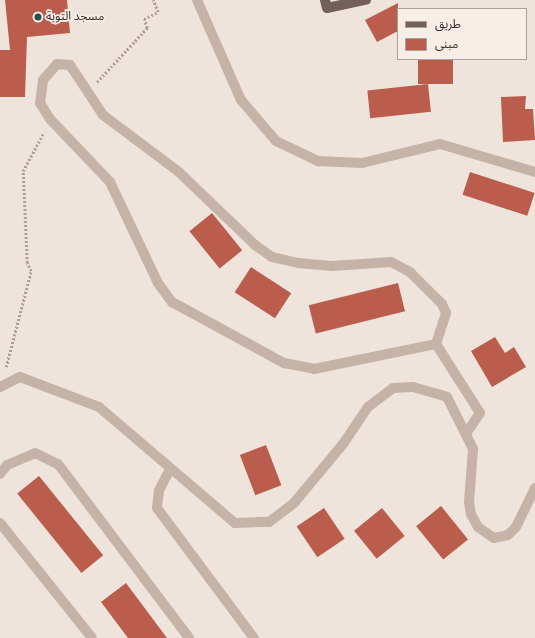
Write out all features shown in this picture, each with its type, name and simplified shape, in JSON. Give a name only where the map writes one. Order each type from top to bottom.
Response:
[{"type":"main road","points":[[324,3],[366,0]]},
{"type":"street","points":[[197,0],[241,100],[276,142],[318,162],[362,163],[440,144],[535,172]]},
{"type":"street","points":[[57,64],[70,65],[103,115],[179,172],[255,245],[272,257],[298,264],[332,266],[391,262],[410,272],[442,304],[446,313],[436,344],[314,369],[284,363],[172,302],[154,277],[110,182],[50,119],[40,103],[43,80],[57,64]]},
{"type":"street","points":[[436,344],[480,413],[467,432]]},
{"type":"street","points":[[1,386],[20,377],[99,408],[235,523],[269,522],[294,503],[343,444],[368,407],[393,388],[413,387],[447,397],[467,432],[473,449],[469,502],[472,514],[478,527],[494,538],[508,535],[516,527],[535,488]]},
{"type":"street","points":[[0,474],[7,465],[35,453],[58,464],[189,638]]},
{"type":"street","points":[[170,469],[159,491],[157,508],[254,638]]},
{"type":"street","points":[[0,523],[92,638]]},
{"type":"path","points":[[88,92],[147,28],[144,19],[158,12],[153,0]]},
{"type":"path","points":[[1,386],[31,271],[27,263],[23,171],[50,119]]},
{"type":"building","name":"مسجد التوبة","points":[[5,0],[67,0],[70,33],[27,37],[25,97],[0,97],[0,50],[10,50]]},
{"type":"building","points":[[398,3],[397,32],[377,42],[365,20]]},
{"type":"building","points":[[418,60],[453,60],[453,84],[418,84]]},
{"type":"building","points":[[428,84],[431,112],[370,118],[367,90]]},
{"type":"building","points":[[526,96],[525,109],[533,109],[535,140],[503,142],[501,97]]},
{"type":"building","points":[[470,172],[535,193],[527,216],[463,195]]},
{"type":"building","points":[[212,213],[242,250],[220,269],[189,231]]},
{"type":"building","points":[[251,267],[291,293],[275,318],[235,292]]},
{"type":"building","points":[[398,283],[405,311],[316,333],[309,305]]},
{"type":"building","points":[[495,337],[505,353],[514,347],[526,367],[492,387],[471,351]]},
{"type":"building","points":[[266,445],[281,485],[255,495],[240,455]]},
{"type":"building","points":[[39,476],[103,555],[81,573],[17,494]]},
{"type":"building","points":[[441,506],[468,539],[443,560],[416,526]]},
{"type":"building","points":[[324,508],[345,539],[317,557],[297,526]]},
{"type":"building","points":[[382,508],[405,536],[377,559],[354,531]]},
{"type":"building","points":[[126,583],[167,638],[128,638],[101,602]]},
{"type":"place","name":"مسجد التوبة","points":[[38,17]]}]
